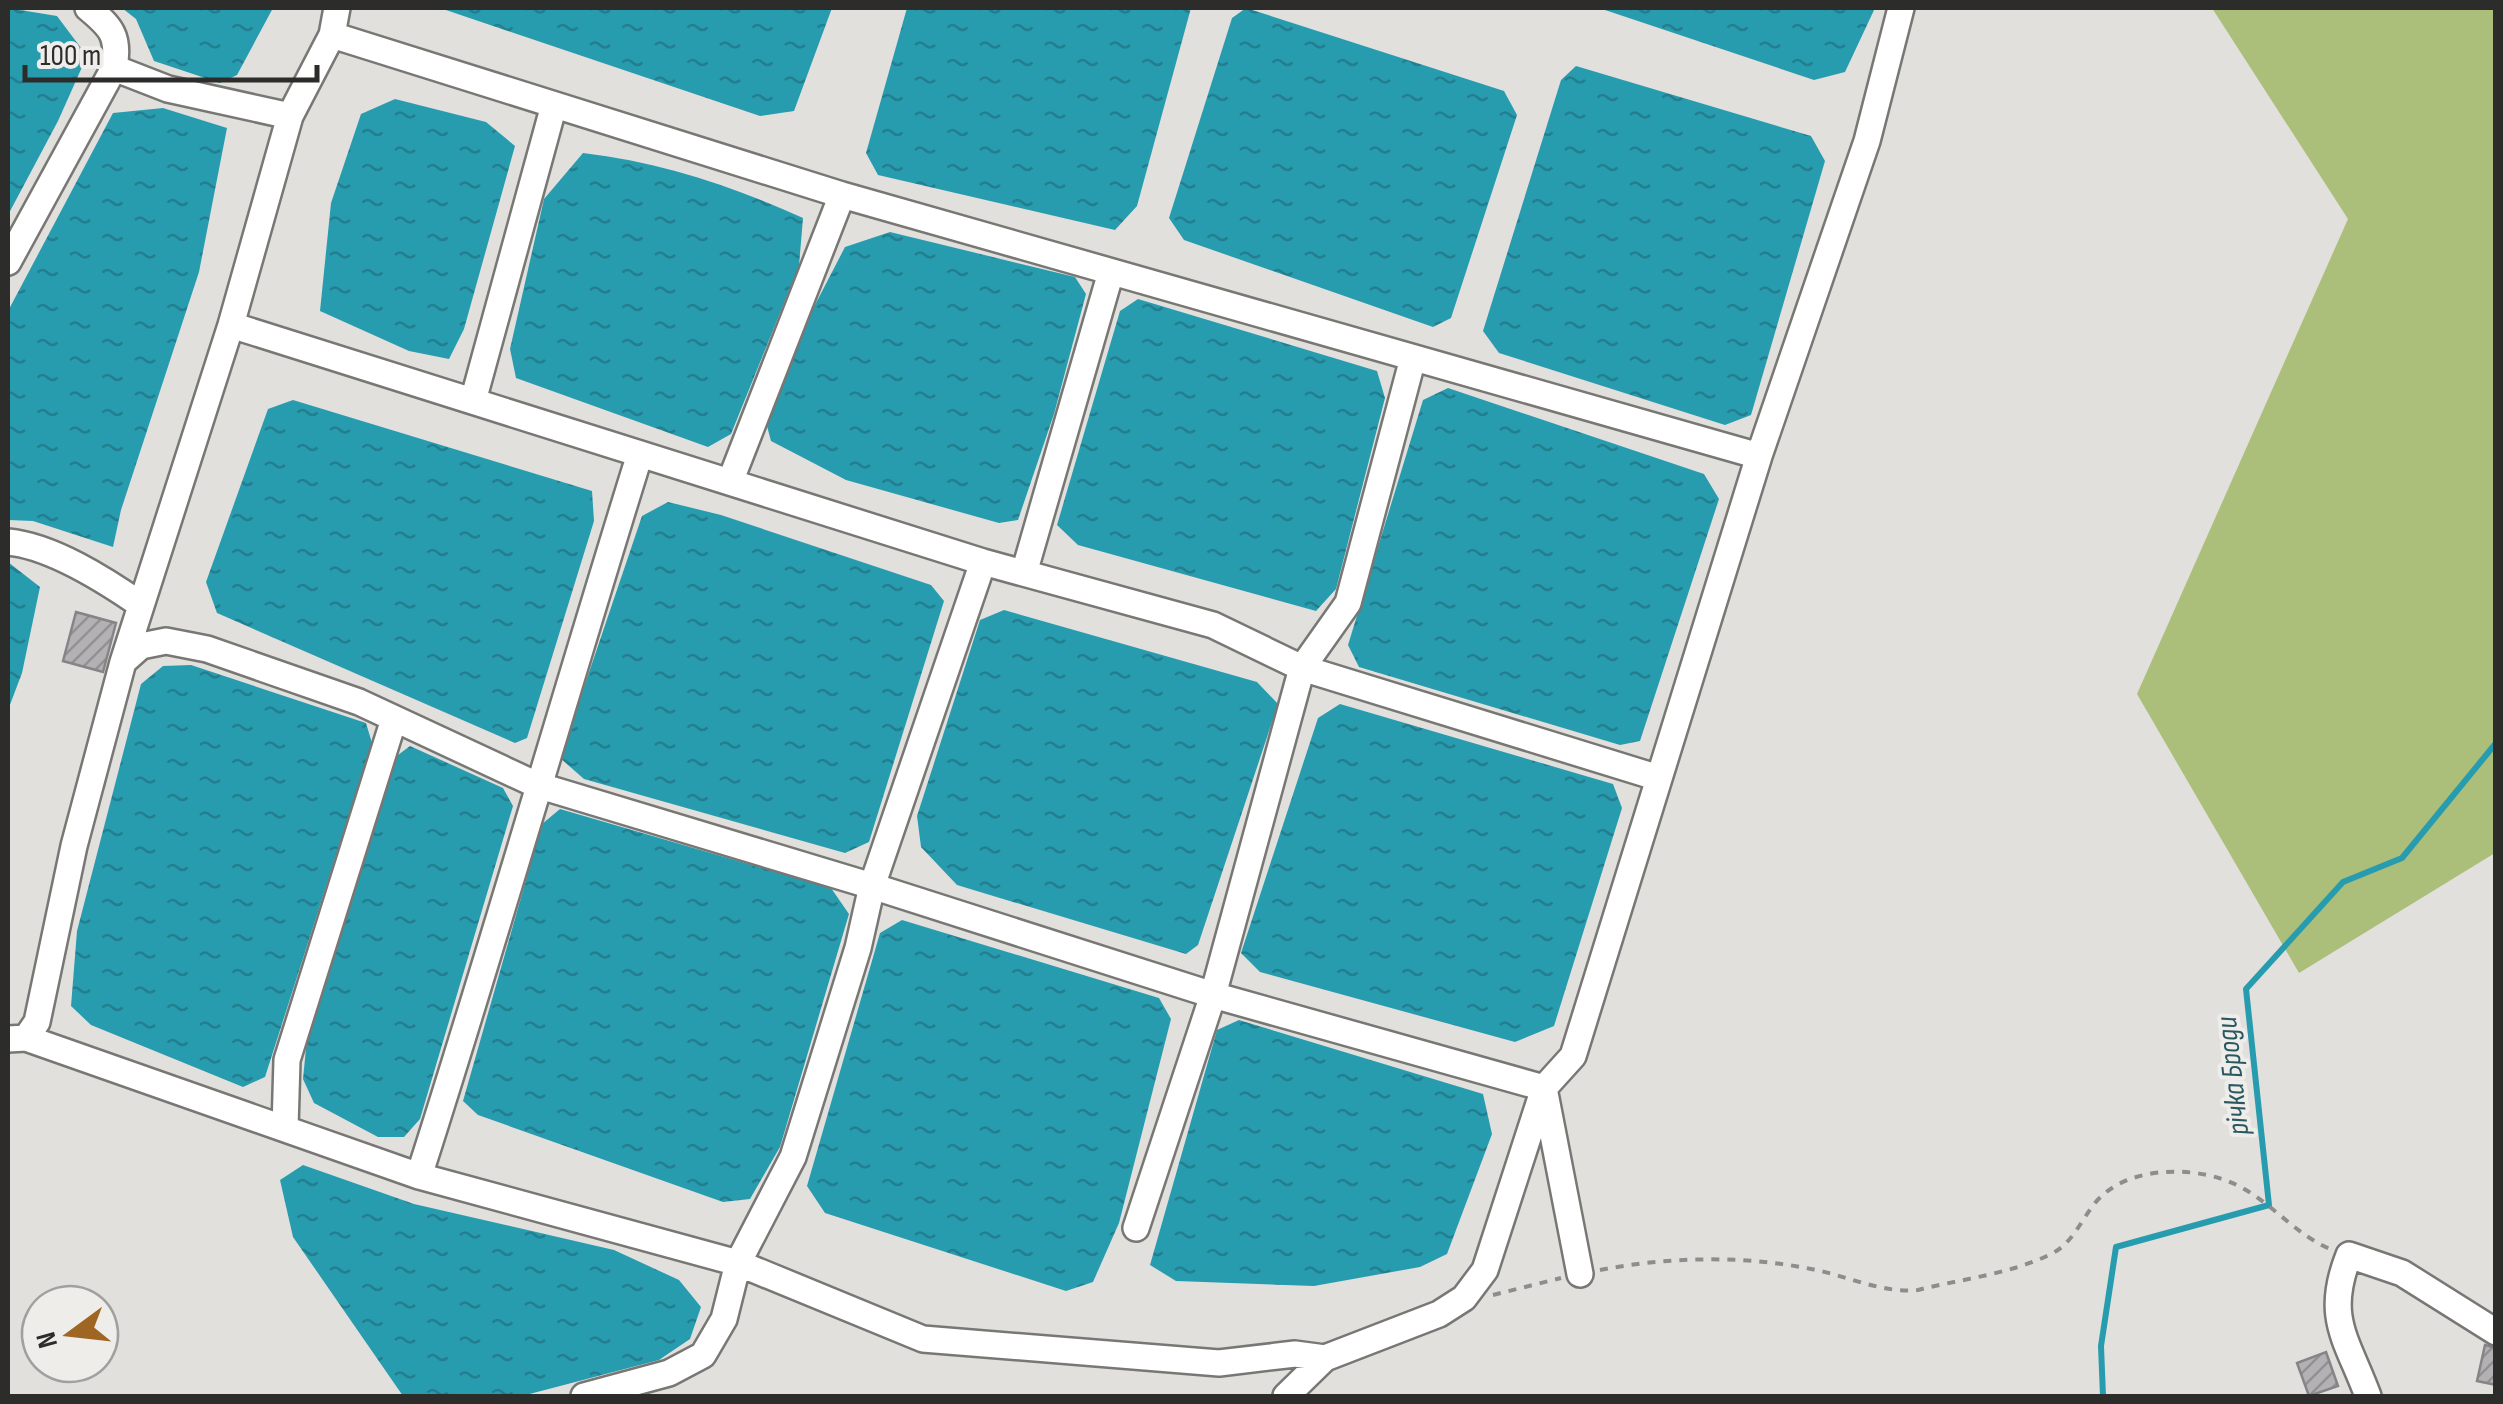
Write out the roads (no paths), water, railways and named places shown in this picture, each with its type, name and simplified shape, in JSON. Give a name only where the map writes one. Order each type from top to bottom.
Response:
[{"type":"street","points":[[8,262],[114,68],[118,50],[110,25],[88,8]]},
{"type":"street","points":[[17,1038],[37,1022],[74,846],[123,662],[231,325],[290,116],[332,35],[337,8]]},
{"type":"street","points":[[1286,1396],[1325,1358],[1453,1307],[1484,1270],[1544,1088],[1573,1056],[1758,456],[1867,142],[1901,8]]},
{"type":"street","points":[[332,35],[842,195],[1758,456]]},
{"type":"street","points":[[114,68],[168,88],[290,116]]},
{"type":"street","points":[[472,401],[554,104]]},
{"type":"street","points":[[730,482],[842,195]]},
{"type":"street","points":[[1024,573],[1111,272]]},
{"type":"street","points":[[231,325],[983,562],[1213,625],[1302,668],[1659,778]]},
{"type":"street","points":[[1136,1228],[1212,995],[1302,668],[1348,603],[1413,358]]},
{"type":"street","points":[[418,1176],[482,980],[537,785],[640,454]]},
{"type":"street","points":[[8,542],[24,544],[106,580],[141,605]]},
{"type":"street","points":[[584,1396],[669,1373],[702,1355],[724,1319],[738,1263],[794,1157],[858,948],[872,886],[983,562]]},
{"type":"street","points":[[123,662],[141,646],[166,641],[206,649],[359,702],[537,785],[872,886],[1212,995],[1544,1088]]},
{"type":"street","points":[[285,1128],[287,1060],[394,719]]},
{"type":"street","points":[[17,1038],[418,1176],[738,1263],[923,1339],[1202,1362],[1304,1354],[1325,1358]]},
{"type":"street","points":[[1544,1088],[1580,1274]]},
{"type":"street","points":[[2368,1396],[2337,1313],[2337,1291],[2349,1256],[2402,1273],[2496,1332]]},
{"type":"water","points":[[8,8],[57,16],[87,56],[8,215]]},
{"type":"water","points":[[122,8],[273,8],[237,75],[220,83],[154,61],[136,19]]},
{"type":"water","points":[[440,8],[832,8],[794,111],[760,116]]},
{"type":"water","points":[[907,8],[1191,8],[1137,206],[1115,230],[878,175],[866,153]]},
{"type":"water","points":[[1246,8],[1504,91],[1517,115],[1451,318],[1433,327],[1184,240],[1169,218],[1232,18]]},
{"type":"water","points":[[1599,8],[1875,8],[1845,72],[1814,80]]},
{"type":"water","points":[[1576,66],[1811,136],[1825,161],[1751,415],[1725,425],[1499,353],[1483,331],[1561,80]]},
{"type":"water","points":[[395,99],[486,122],[515,146],[464,329],[449,359],[409,351],[320,311],[331,203],[361,114]]},
{"type":"water","points":[[163,108],[227,128],[199,272],[121,510],[113,547],[33,521],[8,520],[8,311],[113,113]]},
{"type":"water","points":[[583,153],[640,162],[695,177],[803,218],[799,266],[731,434],[708,447],[516,378],[510,349],[544,199]]},
{"type":"water","points":[[890,232],[1075,277],[1086,294],[1054,414],[1018,520],[999,523],[846,480],[771,441],[767,426],[803,328],[845,247]]},
{"type":"water","points":[[1138,299],[1377,371],[1385,398],[1336,589],[1316,611],[1078,545],[1057,525],[1120,311]]},
{"type":"water","points":[[1448,388],[1704,474],[1719,499],[1640,741],[1620,745],[1359,667],[1348,645],[1423,400]]},
{"type":"water","points":[[293,400],[592,491],[594,521],[527,738],[515,743],[217,613],[206,582],[268,409]]},
{"type":"water","points":[[668,502],[721,515],[931,585],[944,601],[869,842],[845,853],[584,779],[560,758],[642,516]]},
{"type":"water","points":[[8,562],[40,587],[22,673],[8,710]]},
{"type":"water","points":[[1004,610],[1257,682],[1278,704],[1198,945],[1186,954],[957,885],[921,847],[917,816],[980,620]]},
{"type":"water","points":[[191,665],[366,723],[372,743],[265,1077],[243,1087],[91,1025],[71,1006],[77,931],[141,684],[163,666]]},
{"type":"water","points":[[1340,704],[1613,784],[1622,808],[1554,1026],[1515,1042],[1260,972],[1241,953],[1318,718]]},
{"type":"water","points":[[410,746],[503,788],[513,806],[420,1119],[404,1137],[378,1137],[314,1103],[303,1079],[307,1038],[394,758]]},
{"type":"water","points":[[560,809],[831,888],[849,914],[780,1147],[750,1199],[723,1202],[478,1115],[463,1101],[542,824]]},
{"type":"water","points":[[902,920],[1159,998],[1171,1019],[1119,1223],[1093,1282],[1066,1291],[825,1213],[807,1186],[880,933]]},
{"type":"water","points":[[1239,1020],[1483,1094],[1492,1134],[1447,1254],[1420,1267],[1314,1286],[1176,1281],[1150,1265],[1217,1030]]},
{"type":"water","points":[[303,1165],[414,1204],[614,1250],[679,1280],[701,1307],[690,1339],[659,1360],[522,1396],[403,1396],[293,1237],[280,1180]]},
{"type":"waterway","name":"річка Броди","points":[[2103,1396],[2101,1346],[2116,1247],[2269,1205],[2246,989],[2343,882],[2402,858],[2496,743]]}]
